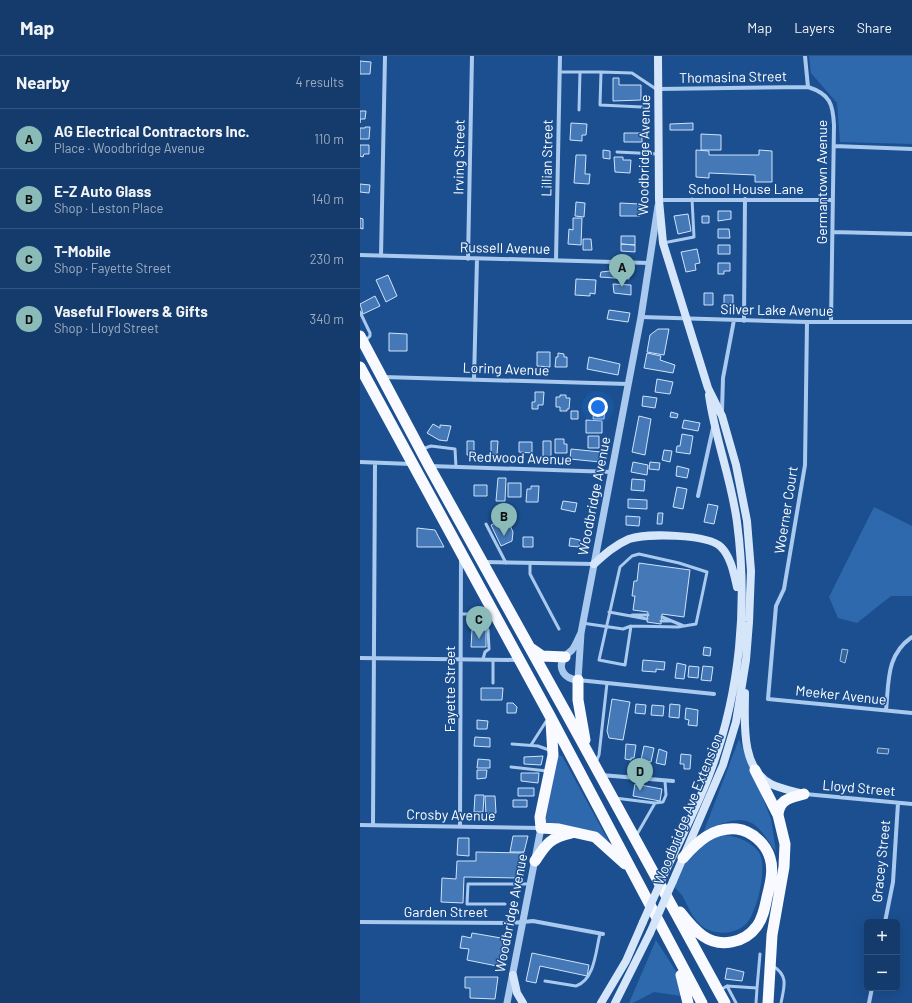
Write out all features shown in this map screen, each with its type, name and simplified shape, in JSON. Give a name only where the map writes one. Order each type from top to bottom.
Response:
[{"type":"highway","points":[[362,339],[428,466],[660,887],[722,989],[725,1003]]},
{"type":"highway","points":[[361,372],[411,464],[461,551],[702,1003]]},
{"type":"highway","points":[[529,647],[542,656],[565,657]]},
{"type":"highway","points":[[578,680],[580,717],[588,754]]},
{"type":"highway","points":[[550,716],[553,752],[540,817],[541,828],[595,837],[605,844],[634,874]]},
{"type":"highway","points":[[755,770],[778,815],[785,844],[784,867],[772,935],[770,964],[764,976],[768,1003]]},
{"type":"highway","points":[[778,815],[778,807],[784,800],[804,794]]},
{"type":"highway","points":[[660,887],[691,926],[708,940],[729,943],[745,938],[753,932],[762,917],[772,869],[768,851],[758,839],[742,830],[722,830],[707,836],[698,842],[684,858]]},
{"type":"highway","points":[[535,861],[550,840],[559,836],[574,833]]},
{"type":"highway","points":[[675,953],[687,994],[688,1003]]},
{"type":"main road","name":"Woodbridge Avenue","points":[[658,56],[659,200]]},
{"type":"main road","name":"Woodbridge Ave Extension","points":[[613,985],[626,961],[711,771],[731,698],[742,619],[737,523],[731,484],[714,426],[708,388],[664,242],[659,200]]},
{"type":"main road","name":"Woodbridge Ave Extension","points":[[616,1003],[684,858],[725,758],[736,722],[746,660],[751,571],[747,521],[736,465],[722,416],[708,388]]},
{"type":"main road","points":[[594,564],[622,542],[643,536],[704,539],[714,542],[721,547],[727,556],[732,569],[737,586],[742,619]]},
{"type":"main road","points":[[746,660],[744,731],[747,749],[755,770],[770,784],[804,794]]},
{"type":"main road","points":[[513,975],[517,993],[522,1003]]},
{"type":"main road","points":[[595,1003],[613,985]]},
{"type":"main road","points":[[601,1003],[613,985]]},
{"type":"street","points":[[381,256],[385,56]]},
{"type":"street","name":"Irving Street","points":[[468,259],[472,56]]},
{"type":"street","name":"Lillian Street","points":[[556,260],[560,56]]},
{"type":"street","points":[[805,56],[808,87]]},
{"type":"street","name":"Thomasina Street","points":[[658,90],[808,87]]},
{"type":"street","name":"Germantown Avenue","points":[[808,87],[823,93],[831,105],[834,125],[831,322]]},
{"type":"street","points":[[834,146],[912,149]]},
{"type":"street","name":"School House Lane","points":[[659,200],[833,200]]},
{"type":"street","name":"Woodbridge Avenue","points":[[578,680],[580,633],[641,317],[659,200]]},
{"type":"street","points":[[744,320],[745,200]]},
{"type":"street","points":[[833,232],[912,234]]},
{"type":"street","name":"Russell Avenue","points":[[360,255],[477,260],[556,260],[649,263]]},
{"type":"street","points":[[474,380],[477,260]]},
{"type":"street","name":"Silver Lake Avenue","points":[[641,317],[807,322],[912,322]]},
{"type":"street","points":[[722,416],[723,378],[734,320]]},
{"type":"street","name":"Woerner Court","points":[[768,699],[776,606],[784,588],[805,465],[807,322]]},
{"type":"street","name":"Loring Avenue","points":[[382,377],[628,384]]},
{"type":"street","points":[[698,496],[714,426]]},
{"type":"street","points":[[360,462],[411,464]]},
{"type":"street","points":[[373,825],[375,463]]},
{"type":"street","name":"Redwood Avenue","points":[[428,466],[612,472]]},
{"type":"street","name":"Fayette Street","points":[[460,826],[462,659],[461,551]]},
{"type":"street","points":[[482,562],[594,564]]},
{"type":"street","points":[[580,633],[573,649],[565,657],[562,670],[564,675],[568,678],[714,694]]},
{"type":"street","points":[[886,710],[892,659],[901,646],[912,637]]},
{"type":"street","points":[[360,658],[518,660]]},
{"type":"street","name":"Meeker Avenue","points":[[768,699],[912,713]]},
{"type":"street","points":[[596,770],[673,781]]},
{"type":"street","name":"Lloyd Street","points":[[804,794],[912,804]]},
{"type":"street","name":"Gracey Street","points":[[886,919],[893,882],[898,802]]},
{"type":"street","name":"Crosby Avenue","points":[[360,825],[541,828]]},
{"type":"street","name":"Woodbridge Avenue","points":[[507,1003],[541,828]]},
{"type":"street","name":"Garden Street","points":[[360,922],[512,923],[533,921],[601,934]]},
{"type":"street","points":[[868,1003],[871,991]]},
{"type":"lane","points":[[560,72],[632,73],[658,90]]},
{"type":"lane","points":[[579,110],[580,72]]},
{"type":"lane","points":[[601,72],[600,105],[642,107]]},
{"type":"lane","points":[[617,152],[658,154]]},
{"type":"lane","points":[[664,242],[694,237],[692,199]]},
{"type":"lane","points":[[360,312],[370,333],[368,339],[362,339]]},
{"type":"lane","points":[[420,449],[431,446],[455,449],[456,467]]},
{"type":"lane","points":[[486,524],[506,563]]},
{"type":"lane","points":[[582,623],[605,626],[623,629],[631,626],[684,626],[696,624],[707,572],[679,563],[639,554],[632,556],[620,567],[605,626],[599,660],[625,665],[631,626]]},
{"type":"lane","points":[[530,563],[530,574],[559,628]]},
{"type":"lane","points":[[609,612],[647,619]]},
{"type":"lane","points":[[461,614],[494,613]]},
{"type":"lane","points":[[479,614],[488,630],[490,639],[489,649],[485,652],[483,659]]},
{"type":"lane","points":[[630,615],[648,615]]},
{"type":"lane","points":[[661,619],[674,620],[684,626]]},
{"type":"lane","points":[[493,660],[493,683]]},
{"type":"lane","points":[[596,770],[599,756],[607,683]]},
{"type":"lane","points":[[530,745],[550,716]]},
{"type":"lane","points":[[512,744],[530,745],[545,748],[553,752]]},
{"type":"lane","points":[[511,767],[549,771]]},
{"type":"lane","points":[[611,797],[655,803],[663,802],[666,795],[665,781]]},
{"type":"lane","points":[[634,840],[655,803]]},
{"type":"lane","points":[[504,904],[467,904],[468,884],[530,884]]},
{"type":"lane","points":[[545,981],[576,986],[586,980],[590,973],[601,934]]},
{"type":"lane","points":[[756,1003],[758,988],[764,976],[760,954]]},
{"type":"lane","points":[[770,964],[781,971],[784,977],[785,984],[781,1003]]},
{"type":"lane","points":[[722,989],[758,988]]},
{"type":"lane","points":[[722,989],[736,1003]]},
{"type":"shaded area","points":[[809,56],[912,56],[912,144],[840,142],[837,103],[811,73]]},
{"type":"shaded area","points":[[874,507],[912,526],[912,596],[891,596],[857,623],[838,618],[829,597]]},
{"type":"shaded area","points":[[842,649],[848,650],[845,663],[840,661]]},
{"type":"shaded area","points":[[739,739],[771,819],[776,852],[757,827],[745,821],[731,821],[704,831]]},
{"type":"shaded area","points":[[878,748],[889,749],[888,754],[877,753]]},
{"type":"shaded area","points":[[556,755],[562,756],[608,840],[607,841],[585,830],[547,826],[543,822]]},
{"type":"shaded area","points":[[724,835],[739,838],[755,847],[761,857],[762,877],[758,899],[746,924],[734,931],[724,933],[714,932],[704,928],[693,916],[680,893],[673,886],[687,857],[703,840]]},
{"type":"shaded area","points":[[656,940],[679,976],[681,996],[654,992],[633,1003],[629,1003]]},
{"type":"building","points":[[360,61],[371,62],[370,74],[360,74]]},
{"type":"building","points":[[613,78],[619,78],[619,85],[641,85],[641,100],[613,101]]},
{"type":"building","points":[[360,111],[366,111],[365,119],[360,119]]},
{"type":"building","points":[[571,123],[587,124],[586,135],[582,135],[582,141],[570,140]]},
{"type":"building","points":[[693,123],[693,130],[670,130],[670,124]]},
{"type":"building","points":[[370,127],[369,139],[360,139],[360,128]]},
{"type":"building","points":[[624,133],[642,133],[642,142],[624,142]]},
{"type":"building","points":[[701,134],[721,135],[721,150],[701,150]]},
{"type":"building","points":[[360,145],[369,145],[369,154],[364,154],[363,157],[360,156]]},
{"type":"building","points":[[603,150],[610,151],[610,159],[603,158]]},
{"type":"building","points":[[696,150],[709,151],[709,155],[759,155],[759,150],[772,151],[772,182],[755,182],[755,175],[709,173],[709,178],[696,177]]},
{"type":"building","points":[[576,155],[586,155],[585,174],[590,174],[589,184],[574,183]]},
{"type":"building","points":[[614,157],[623,157],[623,160],[631,160],[630,173],[615,172]]},
{"type":"building","points":[[360,184],[370,185],[369,193],[360,192]]},
{"type":"building","points":[[576,202],[585,203],[584,217],[575,216]]},
{"type":"building","points":[[620,203],[640,204],[640,216],[620,216]]},
{"type":"building","points":[[718,211],[731,211],[731,219],[718,221]]},
{"type":"building","points":[[688,214],[691,231],[678,234],[674,216]]},
{"type":"building","points":[[702,216],[709,216],[709,223],[702,223]]},
{"type":"building","points":[[360,218],[363,219],[363,229],[360,228]]},
{"type":"building","points":[[573,218],[582,218],[581,245],[568,244],[569,229],[573,230]]},
{"type":"building","points":[[718,229],[729,229],[730,238],[718,238]]},
{"type":"building","points":[[621,236],[635,236],[635,245],[621,244]]},
{"type":"building","points":[[583,239],[591,239],[592,250],[583,250]]},
{"type":"building","points":[[621,244],[635,245],[635,252],[621,251]]},
{"type":"building","points":[[718,245],[730,245],[730,254],[718,254]]},
{"type":"building","points":[[697,249],[700,263],[695,264],[696,270],[686,272],[681,252]]},
{"type":"building","points":[[718,263],[730,263],[730,271],[724,271],[724,274],[718,274]]},
{"type":"building","points":[[629,271],[629,279],[600,277],[601,272]]},
{"type":"building","points":[[388,275],[397,296],[386,302],[376,280]]},
{"type":"building","points":[[576,279],[596,280],[595,294],[590,293],[590,296],[575,295]]},
{"type":"building","points":[[613,284],[631,285],[631,295],[614,293]]},
{"type":"building","points":[[704,293],[713,293],[713,305],[704,305]]},
{"type":"building","points":[[724,295],[733,295],[733,306],[724,306]]},
{"type":"building","points":[[375,296],[380,306],[363,314],[360,304]]},
{"type":"building","points":[[609,310],[630,313],[628,322],[607,319]]},
{"type":"building","points":[[658,329],[669,329],[664,355],[647,352],[650,335]]},
{"type":"building","points":[[389,333],[407,334],[407,351],[389,351]]},
{"type":"building","points":[[537,352],[550,352],[550,367],[537,366]]},
{"type":"building","points":[[558,353],[564,354],[564,357],[567,357],[567,367],[555,367]]},
{"type":"building","points":[[647,353],[661,356],[660,360],[675,365],[673,373],[644,368]]},
{"type":"building","points":[[589,357],[620,364],[618,375],[587,369]]},
{"type":"building","points":[[657,379],[673,382],[670,394],[655,392]]},
{"type":"building","points":[[535,392],[544,392],[543,405],[538,405],[538,409],[532,409],[532,402],[535,402]]},
{"type":"building","points":[[560,395],[566,395],[566,398],[570,398],[569,409],[567,409],[567,411],[560,411],[560,407],[556,407],[556,397],[560,397]]},
{"type":"building","points":[[643,396],[657,398],[655,408],[642,406]]},
{"type":"building","points":[[594,407],[605,407],[604,419],[593,419]]},
{"type":"building","points":[[571,411],[578,411],[578,419],[571,419]]},
{"type":"building","points":[[671,412],[678,414],[677,418],[670,417]]},
{"type":"building","points":[[639,416],[651,419],[645,455],[632,452]]},
{"type":"building","points":[[586,420],[602,421],[602,433],[586,433]]},
{"type":"building","points":[[684,420],[700,423],[698,431],[682,428]]},
{"type":"building","points":[[433,424],[440,428],[440,425],[451,426],[447,441],[439,440],[427,433]]},
{"type":"building","points":[[682,434],[693,436],[690,454],[676,452],[677,446],[680,446]]},
{"type":"building","points":[[588,436],[599,436],[599,448],[588,448]]},
{"type":"building","points":[[555,439],[564,439],[564,444],[567,444],[567,453],[555,453]]},
{"type":"building","points":[[467,441],[474,441],[474,455],[467,455]]},
{"type":"building","points":[[491,441],[498,441],[497,455],[491,454]]},
{"type":"building","points":[[543,441],[551,441],[551,458],[543,458]]},
{"type":"building","points":[[519,442],[532,442],[532,453],[519,452]]},
{"type":"building","points":[[571,449],[601,452],[600,462],[570,459]]},
{"type":"building","points":[[664,450],[672,451],[670,462],[662,460]]},
{"type":"building","points":[[633,462],[648,465],[647,475],[631,472]]},
{"type":"building","points":[[650,462],[660,463],[659,470],[649,469]]},
{"type":"building","points":[[677,466],[689,469],[687,478],[676,476]]},
{"type":"building","points":[[498,478],[506,478],[505,501],[496,501]]},
{"type":"building","points":[[632,479],[645,480],[644,491],[631,490]]},
{"type":"building","points":[[508,483],[521,483],[521,497],[508,497]]},
{"type":"building","points":[[474,485],[487,485],[487,496],[474,496]]},
{"type":"building","points":[[531,486],[539,486],[538,502],[526,502],[527,489],[531,489]]},
{"type":"building","points":[[677,487],[687,489],[683,509],[673,507]]},
{"type":"building","points":[[628,499],[647,500],[647,509],[628,508]]},
{"type":"building","points":[[563,501],[577,503],[575,512],[561,509]]},
{"type":"building","points":[[708,504],[718,506],[714,524],[704,522]]},
{"type":"building","points":[[658,513],[663,513],[662,524],[657,524]]},
{"type":"building","points":[[626,516],[640,517],[639,526],[626,525]]},
{"type":"building","points":[[502,520],[509,523],[513,532],[512,541],[501,546],[491,525]]},
{"type":"building","points":[[417,528],[435,530],[444,547],[417,547]]},
{"type":"building","points":[[523,537],[533,537],[533,547],[523,547]]},
{"type":"building","points":[[570,538],[580,540],[579,547],[569,546]]},
{"type":"building","points":[[639,563],[690,570],[684,617],[662,614],[661,624],[647,622],[648,612],[633,610],[635,596],[632,596],[634,581],[637,581]]},
{"type":"building","points":[[472,630],[486,630],[486,647],[471,647]]},
{"type":"building","points":[[704,647],[711,648],[710,656],[703,655]]},
{"type":"building","points":[[643,660],[665,662],[664,670],[656,669],[656,672],[642,671]]},
{"type":"building","points":[[677,663],[686,665],[684,679],[675,678]]},
{"type":"building","points":[[689,666],[699,667],[698,678],[688,677]]},
{"type":"building","points":[[703,666],[713,667],[711,681],[701,680]]},
{"type":"building","points":[[481,688],[503,688],[502,700],[481,700]]},
{"type":"building","points":[[612,699],[630,702],[623,740],[609,738],[607,731]]},
{"type":"building","points":[[507,703],[513,703],[517,707],[516,713],[507,713]]},
{"type":"building","points":[[636,704],[646,705],[645,714],[635,713]]},
{"type":"building","points":[[670,704],[680,705],[679,718],[669,717]]},
{"type":"building","points":[[652,705],[664,706],[663,716],[651,715]]},
{"type":"building","points":[[686,708],[698,710],[697,726],[688,725],[689,720],[685,719]]},
{"type":"building","points":[[477,720],[488,721],[487,729],[477,729]]},
{"type":"building","points":[[475,737],[490,738],[490,747],[474,746]]},
{"type":"building","points":[[626,744],[636,745],[634,758],[631,758],[631,760],[625,759]]},
{"type":"building","points":[[644,746],[654,748],[651,762],[641,760]]},
{"type":"building","points":[[659,749],[667,752],[665,765],[656,763]]},
{"type":"building","points":[[681,754],[691,755],[690,769],[684,769],[684,764],[680,764]]},
{"type":"building","points":[[543,756],[541,765],[524,764],[524,757]]},
{"type":"building","points":[[478,759],[490,760],[490,768],[477,768]]},
{"type":"building","points":[[477,770],[487,770],[486,778],[477,779]]},
{"type":"building","points":[[521,773],[539,773],[538,783],[521,781]]},
{"type":"building","points":[[635,784],[662,789],[660,801],[633,796]]},
{"type":"building","points":[[518,788],[534,788],[534,796],[518,796]]},
{"type":"building","points":[[475,795],[484,795],[483,812],[474,812]]},
{"type":"building","points":[[485,796],[495,796],[496,813],[486,814]]},
{"type":"building","points":[[513,800],[527,800],[527,807],[513,807]]},
{"type":"building","points":[[513,836],[528,836],[524,852],[510,852]]},
{"type":"building","points":[[458,838],[469,838],[469,856],[457,855]]},
{"type":"building","points":[[476,852],[524,853],[519,878],[464,877],[463,903],[441,902],[442,878],[456,879],[457,861],[476,861]]},
{"type":"building","points":[[472,933],[507,939],[502,967],[467,960],[469,949],[460,948],[462,936],[471,938]]},
{"type":"building","points":[[532,953],[589,965],[587,976],[540,966],[536,983],[526,981]]},
{"type":"building","points":[[727,968],[744,972],[742,981],[725,979]]},
{"type":"building","points":[[465,977],[498,977],[495,999],[470,998],[470,988],[465,988]]},
{"type":"place","name":"AG Electrical Contractors Inc.","points":[[622,287]]},
{"type":"place","name":"E-Z Auto Glass","points":[[504,536]]},
{"type":"place","name":"T-Mobile","points":[[479,639]]},
{"type":"place","name":"Vaseful Flowers & Gifts","points":[[640,791]]}]
